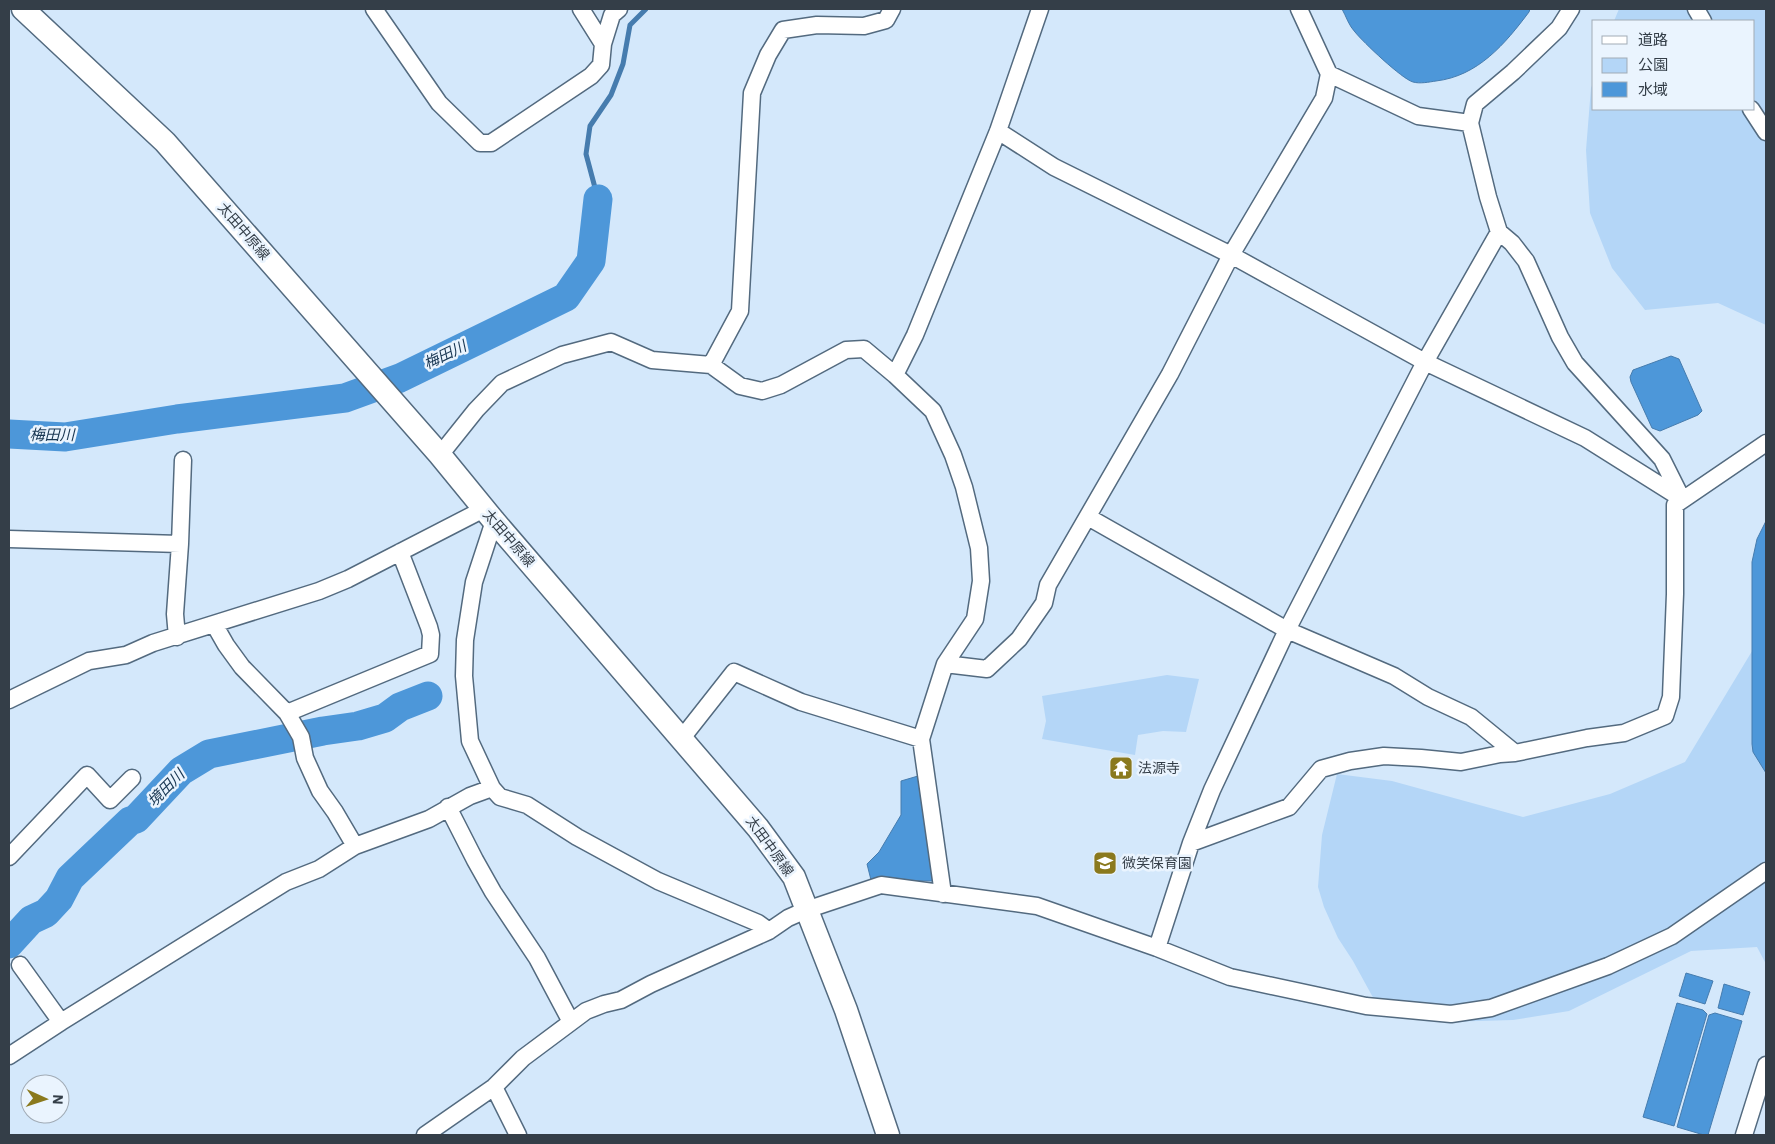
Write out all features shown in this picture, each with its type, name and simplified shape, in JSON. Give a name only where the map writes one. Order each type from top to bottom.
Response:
[{"type":"main road","name":"太田中原線","points":[[24,9],[165,142],[440,455],[489,515],[758,828],[794,877],[846,1010],[888,1135]]},
{"type":"street","points":[[374,9],[439,103],[480,143],[491,143],[591,76],[601,65],[603,44],[612,15],[619,9]]},
{"type":"street","points":[[581,9],[603,44]]},
{"type":"street","points":[[711,365],[740,311],[752,93],[768,55],[783,30],[817,25],[864,26],[886,20],[892,9]]},
{"type":"street","points":[[895,375],[915,336],[998,131],[1040,9]]},
{"type":"street","points":[[945,664],[987,669],[1019,639],[1044,603],[1048,585],[1170,374],[1231,255],[1324,98],[1329,74],[1299,9]]},
{"type":"street","points":[[1571,9],[1559,28],[1513,72],[1475,104],[1470,123],[1488,197],[1499,232],[1512,243],[1526,261],[1560,337],[1576,363],[1662,460],[1682,499]]},
{"type":"street","points":[[1696,9],[1702,20]]},
{"type":"street","points":[[1329,74],[1418,116],[1470,123]]},
{"type":"street","points":[[1752,110],[1766,132]]},
{"type":"street","points":[[998,131],[1054,167],[1231,255],[1424,362],[1585,438],[1682,499]]},
{"type":"street","points":[[1157,948],[1191,843],[1212,790],[1287,630],[1424,362],[1499,232]]},
{"type":"street","points":[[440,455],[476,410],[502,384],[562,355],[611,342],[652,360],[711,365],[740,386],[762,390],[781,386],[846,350],[864,349],[895,375],[933,411],[953,455],[964,487],[979,548],[981,581],[975,619],[945,664],[921,739],[943,894]]},
{"type":"street","points":[[1191,843],[1289,807],[1321,770],[1350,760],[1384,756],[1461,762],[1587,738],[1624,733],[1665,716],[1671,697],[1675,594],[1675,504],[1766,443]]},
{"type":"street","points":[[177,637],[175,614],[180,544],[182,460]]},
{"type":"street","points":[[9,700],[89,660],[126,655],[153,643],[319,591],[348,579],[400,552],[489,515]]},
{"type":"street","points":[[489,515],[474,582],[465,640],[464,676],[470,741],[492,788],[500,797],[527,805],[577,837],[658,880],[758,923],[769,931]]},
{"type":"street","points":[[1088,517],[1287,630],[1394,676],[1428,697],[1471,717],[1516,753]]},
{"type":"street","points":[[9,539],[180,544]]},
{"type":"street","points":[[287,713],[430,654],[431,635],[429,628],[400,552]]},
{"type":"street","points":[[214,624],[242,667],[287,713],[301,737],[304,758],[320,792],[335,812],[355,846]]},
{"type":"street","points":[[682,738],[734,672],[801,702],[921,739]]},
{"type":"street","points":[[9,857],[87,775],[110,800],[132,778]]},
{"type":"street","points":[[9,1056],[286,882],[319,869],[355,846],[429,819],[470,796],[492,788]]},
{"type":"street","points":[[448,807],[493,892],[537,958],[571,1022]]},
{"type":"street","points":[[425,1135],[494,1087],[523,1058],[586,1011],[621,1000],[651,984],[769,931],[788,918],[806,910],[880,885],[1037,906],[1157,948],[1230,977],[1366,1006],[1451,1014],[1491,1008],[1608,966],[1672,936],[1766,872]]},
{"type":"street","points":[[20,965],[61,1022]]},
{"type":"street","points":[[1744,1135],[1766,1065]]},
{"type":"street","points":[[494,1087],[518,1135]]},
{"type":"green space","points":[[1619,9],[1766,9],[1766,325],[1718,303],[1645,310],[1612,268],[1590,213],[1586,150],[1592,85],[1592,110],[1755,110],[1755,20],[1614,20]]},
{"type":"green space","points":[[1766,628],[1766,964],[1757,947],[1691,951],[1569,1011],[1513,1020],[1444,1022],[1376,1003],[1338,938],[1324,907],[1318,887],[1322,835],[1337,774],[1392,781],[1523,817],[1610,794],[1685,762]]},
{"type":"green space","points":[[1167,675],[1199,679],[1186,732],[1163,731],[1138,735],[1135,755],[1042,739],[1046,721],[1042,696]]},
{"type":"water","points":[[1342,9],[1530,9],[1500,47],[1478,65],[1465,73],[1451,78],[1419,83],[1413,82],[1400,74],[1359,37],[1349,24]]},
{"type":"water","points":[[1671,356],[1679,359],[1702,411],[1698,415],[1660,431],[1652,428],[1630,377],[1633,370]]},
{"type":"water","points":[[1766,521],[1766,773],[1753,752],[1752,744],[1752,562],[1757,539]]},
{"type":"water","points":[[918,776],[933,881],[871,880],[867,864],[879,852],[901,815],[901,781]]},
{"type":"water","points":[[1686,973],[1713,981],[1705,1004],[1679,996]]},
{"type":"water","points":[[1724,984],[1750,992],[1743,1015],[1718,1008]]},
{"type":"water","points":[[1677,1003],[1703,1010],[1707,1014],[1674,1126],[1643,1117]]},
{"type":"water","points":[[1715,1013],[1742,1021],[1708,1135],[1704,1135],[1677,1127],[1709,1015]]},
{"type":"waterway","name":"梅田川","points":[[598,199],[586,154],[590,126],[611,95],[623,64],[630,25],[646,9]]},
{"type":"waterway","name":"梅田川","points":[[9,434],[65,437],[177,419],[345,398],[400,378],[566,297],[591,261],[598,199]]},
{"type":"waterway","name":"境田川","points":[[9,944],[31,920],[46,913],[59,899],[70,878],[130,821],[136,819],[181,771],[209,754],[323,731],[358,726],[385,718],[400,707],[428,696]]},
{"type":"place","name":"法源寺","points":[[1121,768]]},
{"type":"place","name":"微笑保育園","points":[[1105,863]]}]
